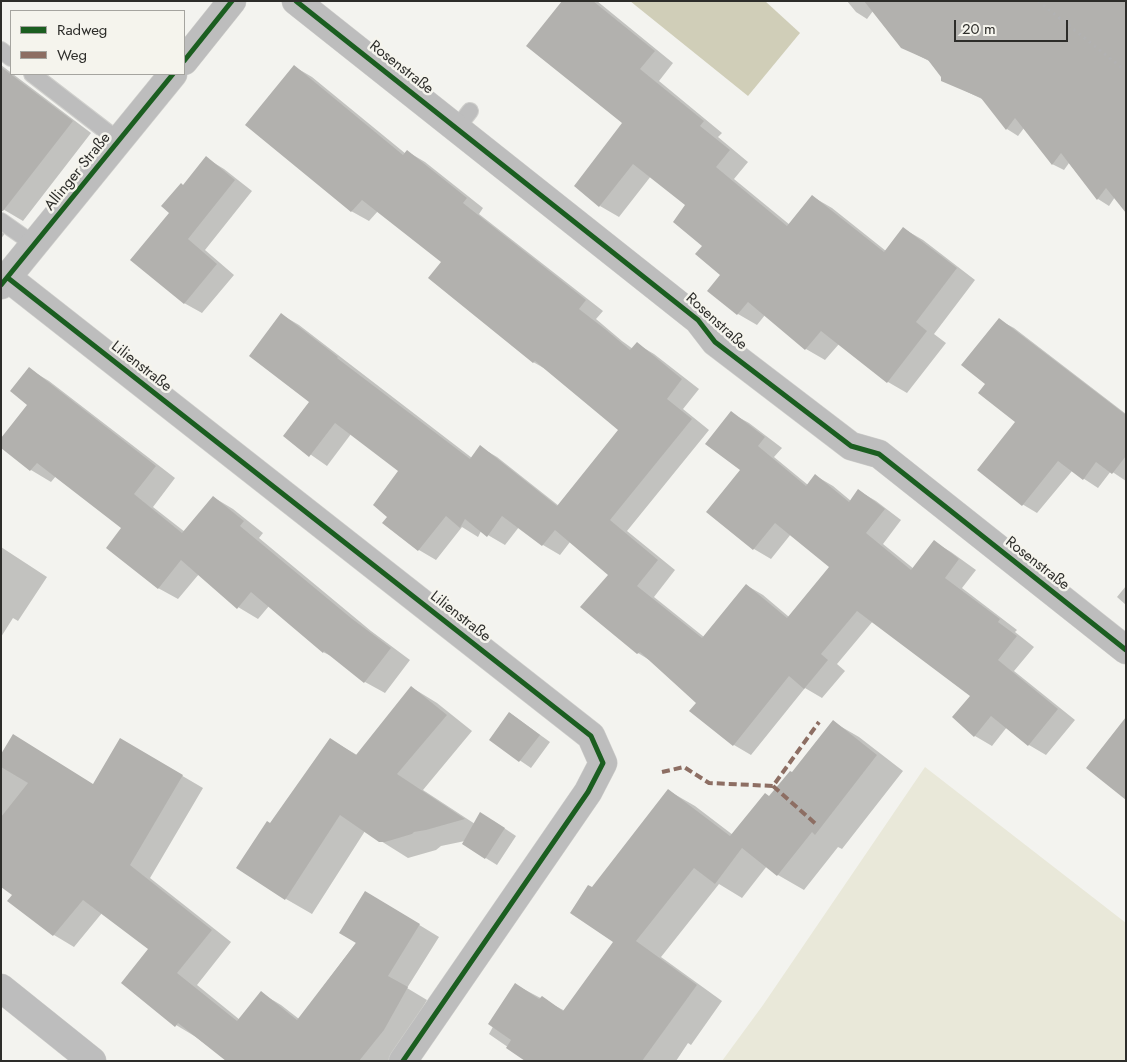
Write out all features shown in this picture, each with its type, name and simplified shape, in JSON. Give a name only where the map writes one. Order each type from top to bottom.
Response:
[{"type":"street","points":[[185,60],[232,1]]},
{"type":"street","name":"Rosenstraße","points":[[296,1],[464,119],[698,320],[715,342],[851,446],[879,454],[1126,650]]},
{"type":"street","name":"Allinger Straße","points":[[4,282],[173,75]]},
{"type":"street","name":"Lilienstraße","points":[[4,282],[591,736],[603,763],[588,792],[403,1061]]},
{"type":"street","points":[[1,988],[92,1061]]},
{"type":"lane","points":[[33,75],[119,141]]},
{"type":"lane","points":[[1,221],[35,245]]},
{"type":"path","points":[[1038,1],[1126,71]]},
{"type":"shaded area","points":[[630,1],[765,1],[800,33],[748,96]]},
{"type":"shaded area","points":[[925,767],[1126,923],[1126,1061],[722,1061],[763,1005]]},
{"type":"building","points":[[562,1],[593,1],[655,51],[640,69],[704,121],[700,126],[730,150],[716,167],[787,226],[812,195],[884,252],[903,227],[957,268],[916,322],[927,331],[887,383],[821,331],[805,350],[748,302],[737,315],[707,291],[720,275],[695,254],[702,246],[673,222],[685,205],[633,164],[599,207],[574,186],[622,123],[526,46]]},
{"type":"building","points":[[864,1],[1126,1],[1126,213],[1106,188],[1097,200],[1061,153],[1052,165],[1015,118],[1006,130],[981,98],[941,81],[941,77],[928,60],[901,48]]},
{"type":"building","points":[[294,65],[403,155],[407,150],[467,198],[463,203],[586,300],[579,309],[630,350],[637,342],[682,379],[667,399],[692,419],[610,520],[658,560],[637,586],[702,638],[746,584],[787,618],[829,567],[775,523],[753,550],[706,512],[740,470],[705,444],[731,411],[765,437],[758,446],[806,486],[815,474],[849,502],[858,489],[885,509],[866,533],[911,570],[934,540],[959,559],[945,578],[1000,619],[998,622],[1017,636],[998,660],[1058,709],[1028,746],[991,716],[974,737],[952,717],[970,696],[857,611],[821,654],[828,660],[804,689],[789,676],[733,746],[689,711],[696,703],[640,652],[637,654],[580,607],[608,575],[555,530],[542,546],[502,516],[487,537],[465,519],[460,528],[446,516],[418,551],[382,523],[387,517],[373,505],[398,471],[335,423],[309,457],[283,436],[309,402],[249,356],[281,313],[470,459],[480,445],[557,506],[618,430],[535,361],[533,363],[428,278],[441,262],[362,200],[351,212],[245,125]]},
{"type":"building","points":[[1,67],[73,121],[3,211],[1,211]]},
{"type":"building","points":[[206,156],[235,180],[188,239],[217,264],[184,304],[130,260],[169,213],[161,206],[181,183],[183,185]]},
{"type":"building","points":[[999,318],[1126,415],[1126,456],[1112,474],[1096,462],[1083,480],[1058,461],[1022,506],[977,470],[1015,422],[978,393],[985,384],[961,365]]},
{"type":"building","points":[[29,367],[156,466],[134,494],[182,533],[213,496],[244,521],[240,526],[351,618],[391,648],[364,683],[324,651],[323,653],[251,592],[237,609],[181,560],[158,589],[106,548],[121,528],[37,463],[30,471],[1,448],[1,438],[27,405],[10,391]]},
{"type":"building","points":[[411,686],[447,715],[397,774],[465,819],[414,832],[385,842],[379,842],[340,815],[285,900],[236,868],[267,821],[270,823],[330,738],[356,755]]},
{"type":"building","points":[[509,712],[540,735],[519,762],[489,740]]},
{"type":"building","points":[[1126,717],[1126,800],[1086,768]]},
{"type":"building","points":[[833,720],[877,755],[815,835],[812,832],[777,876],[742,848],[715,884],[694,868],[636,941],[697,985],[642,1061],[525,1061],[506,1048],[511,1040],[488,1024],[515,983],[539,999],[542,996],[563,1011],[613,942],[570,913],[588,885],[592,887],[668,789],[730,836],[765,793],[769,796],[790,771],[792,772]]},
{"type":"building","points":[[13,734],[93,784],[120,738],[183,775],[130,865],[212,930],[177,973],[237,1021],[261,991],[297,1020],[356,943],[339,933],[365,891],[420,924],[388,976],[408,987],[384,1030],[359,1061],[226,1061],[178,1023],[175,1027],[121,983],[148,949],[83,900],[53,936],[7,901],[12,895],[1,887],[1,817],[28,783],[1,767],[1,754]]},
{"type":"building","points":[[480,812],[505,828],[485,859],[462,844]]},
{"type":"marked path","points":[[662,772],[684,767],[709,783],[773,786],[819,722]]},
{"type":"marked path","points":[[773,786],[817,825]]},
{"type":"cycle path","points":[[185,60],[232,1]]},
{"type":"cycle path","points":[[296,1],[698,320],[715,342],[851,446],[879,454],[1126,650]]},
{"type":"cycle path","points":[[1,285],[172,75]]},
{"type":"cycle path","points":[[8,278],[591,736],[603,763],[588,792],[403,1061]]}]
